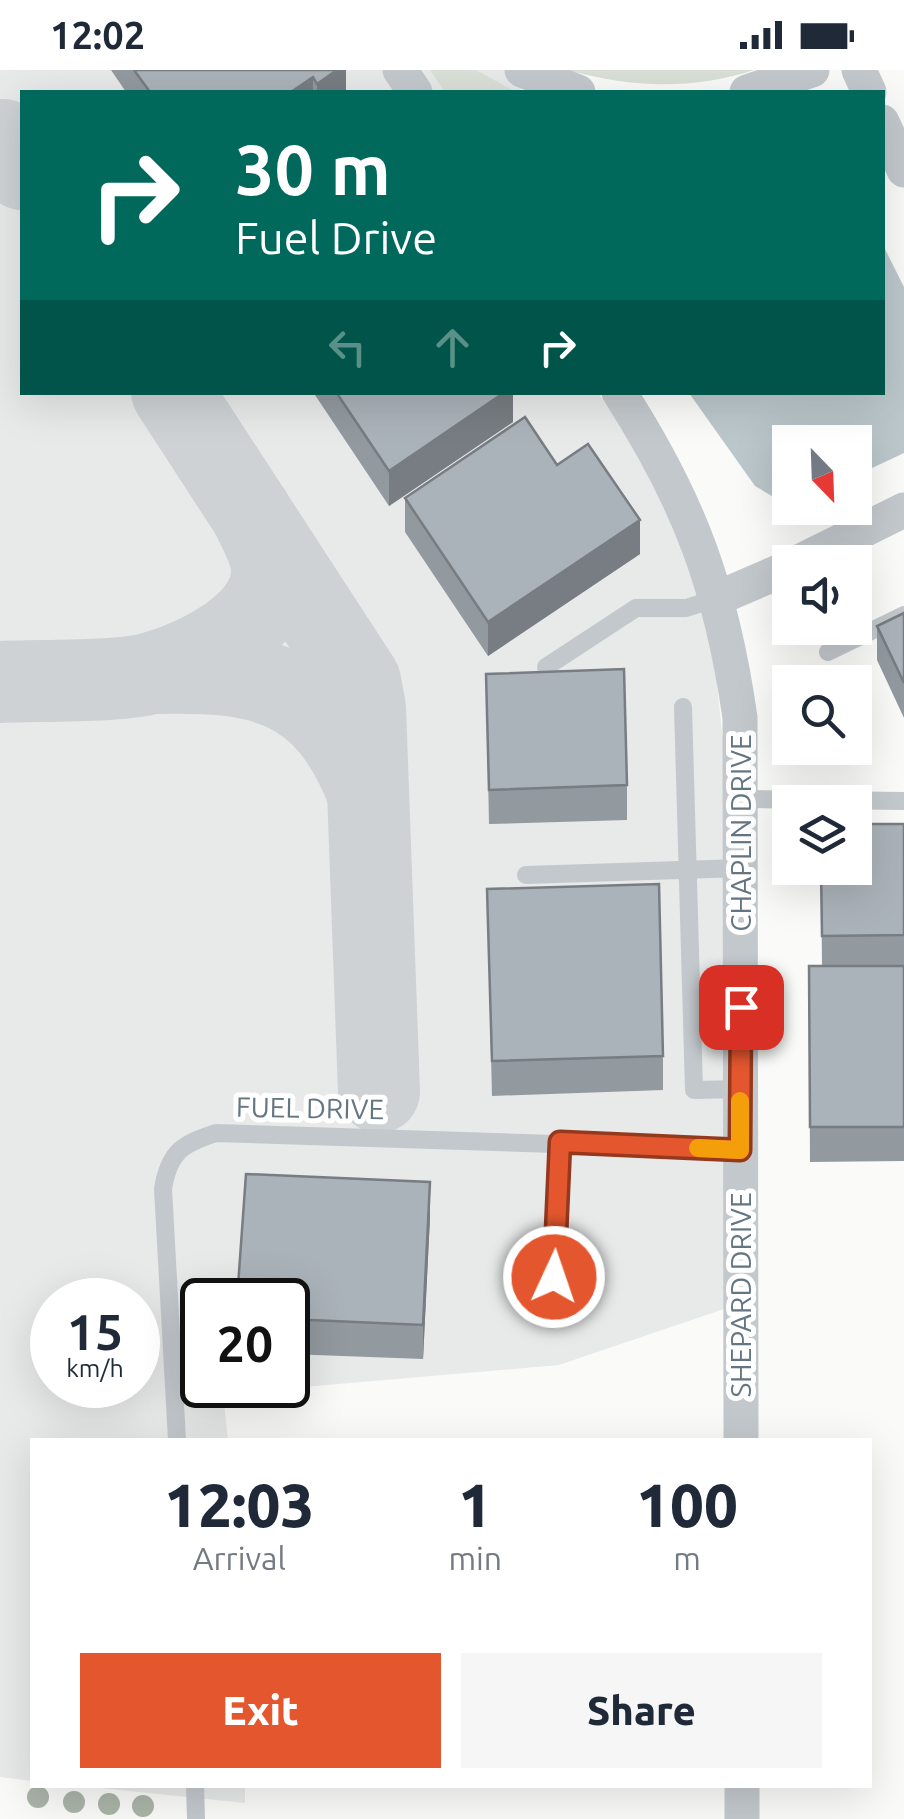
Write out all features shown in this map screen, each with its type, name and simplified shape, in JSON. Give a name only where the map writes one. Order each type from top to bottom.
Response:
[{"type":"street","points":[[522,70],[573,90]]},
{"type":"street","points":[[752,90],[812,70]]},
{"type":"street","points":[[885,129],[904,170]]},
{"type":"street","points":[[621,395],[683,503],[718,598],[772,575]]},
{"type":"street","points":[[833,545],[904,510]]},
{"type":"street","name":"CHAPLIN DRIVE","points":[[718,598],[740,718],[740,1150]]},
{"type":"street","name":"SHEPARD DRIVE","points":[[740,1150],[741,1438]]},
{"type":"street","points":[[742,1788],[742,1819]]},
{"type":"lane","points":[[546,668],[636,608],[686,608],[718,598]]},
{"type":"lane","points":[[828,652],[904,615]]},
{"type":"lane","points":[[683,707],[694,1090],[740,1089]]},
{"type":"lane","points":[[742,799],[904,801]]},
{"type":"lane","points":[[526,875],[742,868]]},
{"type":"lane","name":"FUEL DRIVE","points":[[176,1438],[163,1188],[174,1152],[216,1133],[740,1150]]},
{"type":"lane","points":[[552,1310],[560,1142]]},
{"type":"lane","points":[[194,1788],[196,1819]]},
{"type":"shaded area","points":[[0,70],[581,70],[519,90],[20,90],[20,395],[599,395],[642,457],[693,563],[715,665],[726,770],[727,1308],[559,1365],[310,1386],[310,1278],[180,1278],[180,1408],[225,1408],[228,1438],[30,1438],[30,1781],[0,1777]]},
{"type":"shaded area","points":[[430,70],[476,70],[512,90],[444,90]]},
{"type":"shaded area","points":[[568,70],[754,70],[708,81],[661,84]]},
{"type":"shaded area","points":[[885,249],[904,287],[904,453],[872,468],[872,425],[772,425],[772,496],[755,486],[690,395],[885,395]]},
{"type":"shaded area","points":[[100,1788],[245,1788],[245,1803]]},
{"type":"building","points":[[134,70],[337,70],[317,84],[313,77],[294,90],[149,90]]},
{"type":"building","points":[[338,395],[501,395],[389,471]]},
{"type":"building","points":[[525,417],[557,465],[588,444],[640,520],[488,622],[405,498]]},
{"type":"building","points":[[904,613],[904,683],[877,626]]},
{"type":"building","points":[[624,669],[627,785],[489,790],[486,674]]},
{"type":"building","points":[[872,824],[904,824],[904,935],[822,936],[821,885],[872,885]]},
{"type":"building","points":[[659,884],[663,1056],[492,1061],[487,889]]},
{"type":"building","points":[[809,966],[904,966],[904,1127],[810,1127]]},
{"type":"building","points":[[246,1174],[430,1182],[423,1325],[310,1320],[310,1278],[239,1278]]},
{"type":"taxiway","points":[[3,140],[20,166]]},
{"type":"taxiway","points":[[174,395],[360,681],[365,708],[379,1092]]},
{"type":"taxiway","points":[[0,682],[141,676],[192,658],[230,636],[247,623],[269,590],[270,556],[251,513]]},
{"type":"taxiway","points":[[153,673],[226,675],[285,690],[310,705],[331,727],[351,756],[368,793]]},
{"type":"slow traffic","points":[[698,1148],[740,1150],[740,1101]]},
{"type":"route","points":[[554,1277],[560,1142],[740,1150],[741,1007]]}]
